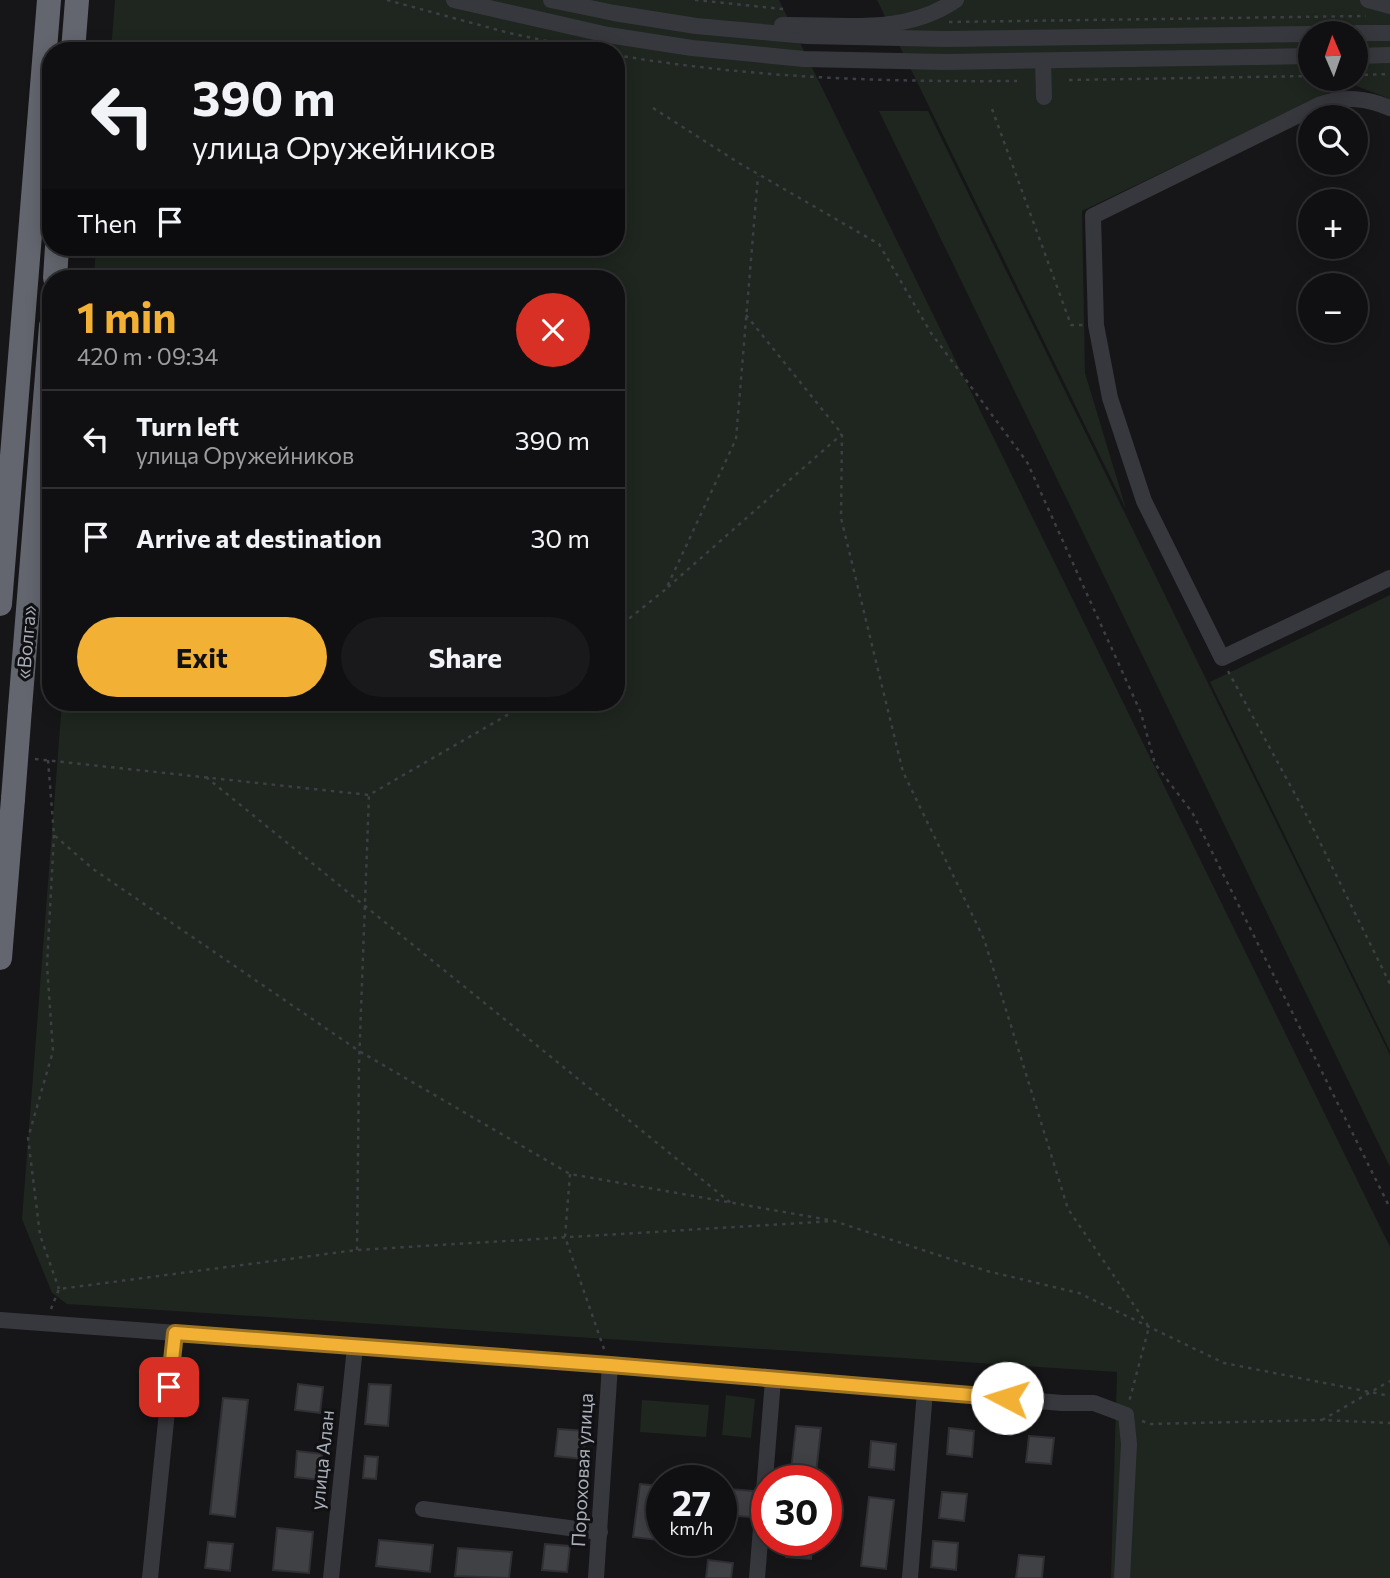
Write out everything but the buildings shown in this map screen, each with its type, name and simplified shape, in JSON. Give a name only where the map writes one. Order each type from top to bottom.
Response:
[{"type":"highway","name":"«Волга»","points":[[46,42],[49,0]]},
{"type":"highway","points":[[74,42],[77,0]]},
{"type":"highway","name":"«Волга»","points":[[0,604],[42,86]]},
{"type":"highway","name":"«Волга»","points":[[0,958],[42,437]]},
{"type":"street","points":[[454,0],[608,35],[752,54],[859,61],[1298,56]]},
{"type":"street","points":[[551,0],[696,26],[807,36],[909,39],[1298,34]]},
{"type":"street","points":[[696,26],[887,25],[926,16],[956,0]]},
{"type":"street","points":[[1368,0],[1383,11]]},
{"type":"street","points":[[1368,33],[1390,33]]},
{"type":"street","points":[[1368,56],[1390,55]]},
{"type":"street","points":[[1043,61],[1044,97]]},
{"type":"street","points":[[1390,108],[1354,98],[1321,104],[1093,216],[1096,325],[1110,398],[1144,501],[1222,658],[1390,578]]},
{"type":"street","points":[[0,1320],[1094,1404],[1126,1415],[1129,1444],[1122,1578]]},
{"type":"street","points":[[150,1578],[175,1333]]},
{"type":"street","name":"улица Алан","points":[[331,1578],[355,1347]]},
{"type":"street","name":"Пороховая улица","points":[[596,1578],[610,1365]]},
{"type":"street","points":[[757,1578],[773,1380]]},
{"type":"street","points":[[911,1578],[925,1391]]},
{"type":"street","points":[[423,1509],[600,1532]]},
{"type":"path","points":[[387,0],[551,42]]},
{"type":"path","points":[[695,0],[785,9]]},
{"type":"path","points":[[945,22],[1383,11]]},
{"type":"path","points":[[1368,75],[1390,74]]},
{"type":"path","points":[[1069,80],[1298,76]]},
{"type":"path","points":[[653,108],[758,174],[879,244],[931,333],[1027,462],[1141,713],[1155,764],[1192,812],[1390,1208]]},
{"type":"path","points":[[992,109],[1071,325],[1096,325]]},
{"type":"path","points":[[666,589],[736,439],[758,174]]},
{"type":"path","points":[[746,315],[842,434],[841,518],[903,772],[984,939],[1068,1209],[1149,1327],[1126,1415],[1150,1424],[1322,1420],[1390,1423]]},
{"type":"path","points":[[625,622],[842,434]]},
{"type":"path","points":[[1222,658],[1308,818],[1390,984]]},
{"type":"path","points":[[44,1324],[59,1289],[40,1235],[29,1138],[53,1051],[47,965],[54,835],[48,760],[369,795],[514,711]]},
{"type":"path","points":[[206,777],[732,1203]]},
{"type":"path","points":[[357,1250],[359,1051],[369,795]]},
{"type":"path","points":[[54,835],[93,869],[359,1051],[570,1174],[834,1221],[988,1271],[1079,1293],[1224,1363],[1390,1396]]},
{"type":"path","points":[[570,1174],[565,1237],[610,1365]]},
{"type":"path","points":[[59,1289],[357,1250],[834,1221]]},
{"type":"path","points":[[1322,1420],[1390,1381]]},
{"type":"shaded area","points":[[115,0],[779,0],[1390,1247],[1390,1578],[1111,1578],[1117,1372],[67,1304],[52,1293],[22,1219],[61,711],[625,711],[625,270],[95,270],[95,256],[625,256],[625,42],[112,42]]},
{"type":"shaded area","points":[[877,0],[1390,0],[1390,99],[1368,90],[1368,21],[1298,21],[1298,91],[1332,91],[1298,105],[1298,107],[1082,211],[1085,373],[1126,509]]},
{"type":"shaded area","points":[[879,111],[928,111],[1390,1055],[1390,1167]]},
{"type":"shaded area","points":[[1390,595],[1390,1051],[1210,682]]},
{"type":"shaded area","points":[[726,1395],[755,1399],[751,1438],[722,1435]]},
{"type":"shaded area","points":[[642,1400],[709,1405],[706,1437],[640,1432]]},
{"type":"route","points":[[169,1387],[175,1333],[1007,1398]]}]
